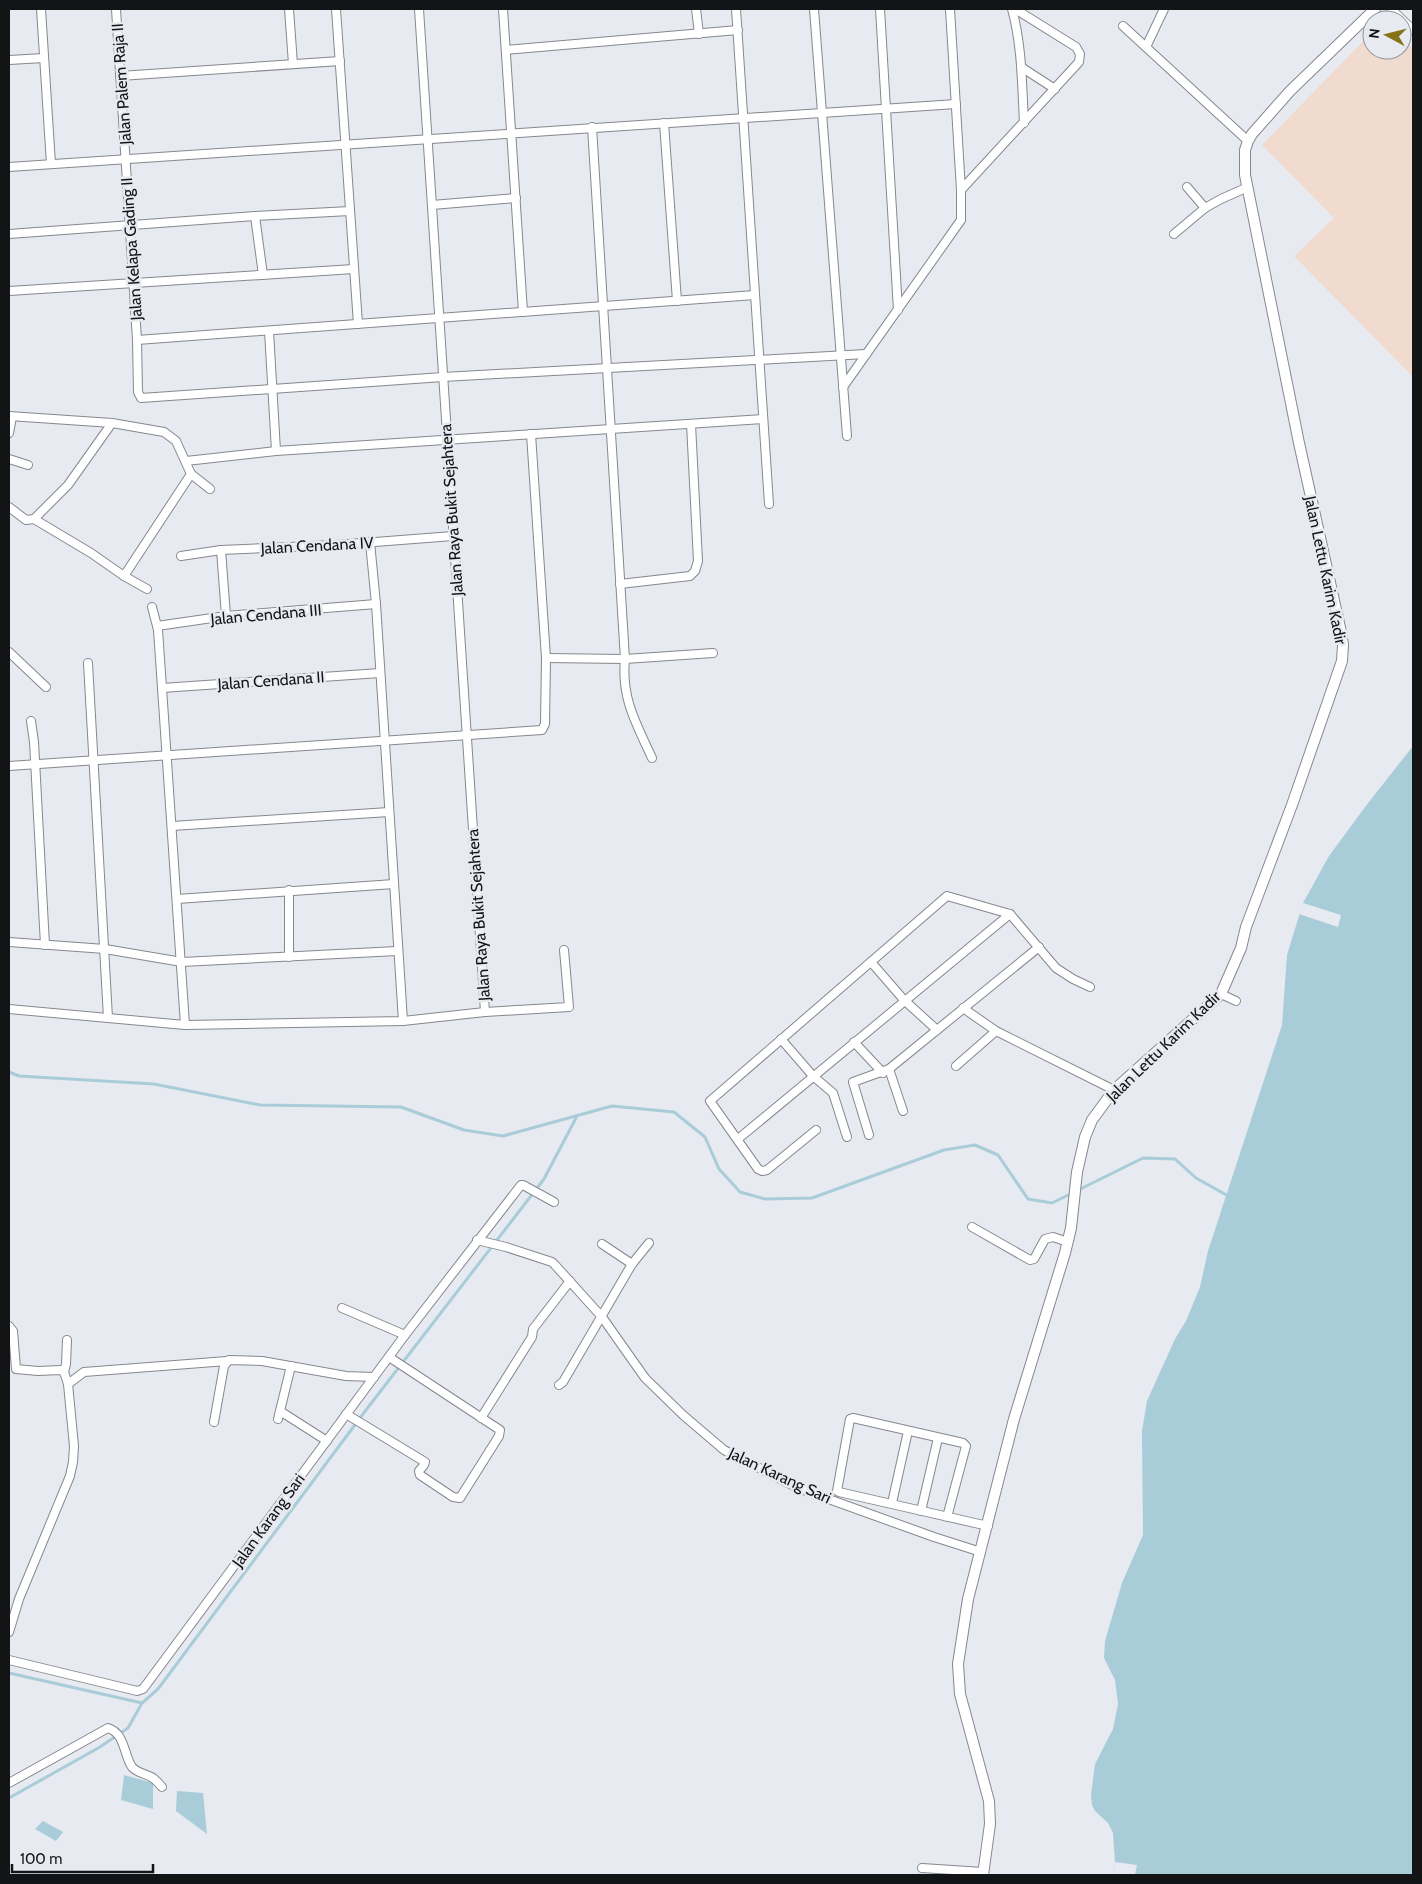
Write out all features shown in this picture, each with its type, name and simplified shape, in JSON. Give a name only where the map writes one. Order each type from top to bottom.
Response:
[{"type":"street","points":[[41,9],[51,164]]},
{"type":"street","name":"Jalan Palem Raja II","points":[[116,9],[126,159]]},
{"type":"street","points":[[289,9],[293,64]]},
{"type":"street","points":[[336,9],[358,324]]},
{"type":"street","name":"Jalan Raya Bukit Sejahtera","points":[[419,9],[485,1012]]},
{"type":"street","points":[[503,9],[523,312]]},
{"type":"street","points":[[696,9],[699,34]]},
{"type":"street","points":[[736,9],[769,504]]},
{"type":"street","points":[[814,9],[847,436]]},
{"type":"street","points":[[880,9],[898,310]]},
{"type":"street","points":[[843,387],[959,224],[962,212],[950,9]]},
{"type":"street","points":[[961,190],[1079,62],[1080,54],[1076,47],[1014,9]]},
{"type":"street","points":[[1014,9],[1021,67],[1024,123]]},
{"type":"street","points":[[1146,47],[1164,9]]},
{"type":"street","points":[[1123,26],[1248,141],[1290,91],[1375,9]]},
{"type":"street","points":[[1392,9],[1413,30]]},
{"type":"street","points":[[506,50],[738,30]]},
{"type":"street","points":[[9,60],[44,58]]},
{"type":"street","points":[[120,76],[340,61]]},
{"type":"street","points":[[1021,67],[1055,89]]},
{"type":"street","points":[[9,167],[511,132],[956,104]]},
{"type":"street","points":[[664,123],[677,301]]},
{"type":"street","points":[[592,127],[625,659],[623,675],[626,695],[633,716],[652,758]]},
{"type":"street","name":"Jalan Lettu Karim Kadir","points":[[983,1874],[990,1824],[989,1801],[960,1694],[958,1664],[968,1599],[1014,1419],[1068,1242],[1077,1172],[1086,1137],[1092,1120],[1114,1090],[1221,994],[1241,948],[1246,927],[1340,672],[1343,653],[1341,632],[1299,443],[1248,187],[1244,158],[1248,141]]},
{"type":"street","name":"Jalan Kelapa Gading II","points":[[126,159],[137,340],[138,392],[141,398],[273,389]]},
{"type":"street","points":[[1187,187],[1205,208]]},
{"type":"street","points":[[1174,234],[1205,208],[1220,199],[1248,187]]},
{"type":"street","points":[[432,205],[516,198]]},
{"type":"street","points":[[9,234],[350,211]]},
{"type":"street","points":[[255,216],[263,275]]},
{"type":"street","points":[[9,291],[354,269]]},
{"type":"street","points":[[137,340],[755,296]]},
{"type":"street","points":[[269,330],[276,451]]},
{"type":"street","points":[[273,389],[443,377],[841,357],[866,354]]},
{"type":"street","points":[[9,433],[10,417],[112,424],[164,432],[176,441],[191,474],[210,489]]},
{"type":"street","points":[[186,460],[276,451],[764,419]]},
{"type":"street","points":[[34,519],[68,484],[112,424]]},
{"type":"street","points":[[620,584],[690,576],[695,571],[698,561],[691,424]]},
{"type":"street","points":[[9,766],[542,730],[545,724],[546,658],[531,434]]},
{"type":"street","points":[[9,459],[28,465]]},
{"type":"street","points":[[124,576],[191,474]]},
{"type":"street","points":[[9,507],[26,520],[34,519],[147,589]]},
{"type":"street","name":"Jalan Cendana IV","points":[[181,556],[221,550],[453,536]]},
{"type":"street","points":[[370,542],[376,604],[402,1021]]},
{"type":"street","points":[[221,550],[226,616]]},
{"type":"street","name":"Jalan Cendana III","points":[[157,626],[226,616],[376,604]]},
{"type":"street","points":[[152,607],[157,626],[162,688],[185,1024]]},
{"type":"street","points":[[9,652],[46,687]]},
{"type":"street","points":[[546,658],[625,659],[713,653]]},
{"type":"street","points":[[88,663],[108,1018]]},
{"type":"street","name":"Jalan Cendana II","points":[[162,688],[380,673]]},
{"type":"street","points":[[30,722],[34,742],[45,945]]},
{"type":"street","points":[[172,826],[389,812]]},
{"type":"street","points":[[177,899],[394,884]]},
{"type":"street","points":[[289,890],[290,957]]},
{"type":"street","points":[[816,1130],[765,1171],[758,1169],[710,1101],[948,896],[1010,914],[1062,973],[1090,987]]},
{"type":"street","points":[[738,1139],[1010,914]]},
{"type":"street","points":[[9,942],[104,950],[182,962],[397,951]]},
{"type":"street","points":[[869,1135],[853,1083],[886,1071],[1039,947]]},
{"type":"street","points":[[9,1009],[185,1024],[402,1021],[485,1012],[569,1007],[564,950]]},
{"type":"street","points":[[870,962],[904,1000],[937,1030]]},
{"type":"street","points":[[1221,994],[1236,1001]]},
{"type":"street","points":[[963,1008],[996,1031],[1114,1090]]},
{"type":"street","points":[[956,1066],[996,1031]]},
{"type":"street","points":[[781,1039],[813,1076],[833,1094],[847,1137]]},
{"type":"street","points":[[854,1042],[886,1071],[902,1111]]},
{"type":"street","name":"Jalan Karang Sari","points":[[9,1660],[137,1691],[143,1689],[327,1441],[349,1416],[374,1377],[391,1360],[405,1335],[476,1240],[521,1185],[554,1202]]},
{"type":"street","points":[[972,1227],[1030,1260],[1034,1260],[1045,1239],[1053,1237],[1068,1242]]},
{"type":"street","name":"Jalan Karang Sari","points":[[476,1240],[506,1247],[552,1262],[602,1317],[645,1378],[683,1415],[724,1450],[798,1488],[981,1552]]},
{"type":"street","points":[[559,1385],[564,1382],[632,1264],[649,1243]]},
{"type":"street","points":[[602,1244],[632,1264]]},
{"type":"street","points":[[481,1418],[532,1337],[533,1328],[570,1281]]},
{"type":"street","points":[[342,1308],[405,1335]]},
{"type":"street","points":[[11,1329],[16,1369],[38,1371],[61,1370],[64,1372]]},
{"type":"street","points":[[9,1632],[19,1600],[70,1476],[73,1462],[74,1446],[68,1384],[64,1372],[66,1340]]},
{"type":"street","points":[[349,1416],[425,1462],[419,1473],[453,1497],[460,1498],[500,1433],[500,1430],[391,1360]]},
{"type":"street","points":[[68,1384],[84,1372],[227,1361],[262,1361],[346,1376],[374,1377]]},
{"type":"street","points":[[214,1422],[224,1366],[227,1361]]},
{"type":"street","points":[[278,1419],[291,1366]]},
{"type":"street","points":[[280,1411],[327,1441]]},
{"type":"street","points":[[947,1517],[967,1449],[963,1444],[853,1418],[850,1420],[836,1489],[839,1492],[892,1503],[921,1511],[947,1517],[988,1526]]},
{"type":"street","points":[[892,1503],[908,1431]]},
{"type":"street","points":[[921,1511],[938,1438]]},
{"type":"street","points":[[9,1783],[105,1728],[115,1731],[134,1770],[154,1779],[162,1787]]},
{"type":"street","points":[[922,1868],[983,1874]]},
{"type":"shaded area","points":[[1362,42],[1362,60],[1412,60],[1413,49],[1413,377],[1294,256],[1334,218],[1262,145]]},
{"type":"water","points":[[1413,746],[1413,1875],[1113,1875],[1115,1862],[1113,1833],[1108,1823],[1095,1811],[1091,1795],[1095,1764],[1113,1729],[1118,1704],[1115,1680],[1104,1658],[1105,1641],[1122,1583],[1143,1535],[1142,1431],[1147,1401],[1175,1339],[1186,1321],[1200,1287],[1208,1251],[1282,1025],[1287,955],[1303,903],[1329,856]]},
{"type":"water","points":[[124,1775],[153,1783],[153,1809],[121,1800]]},
{"type":"water","points":[[177,1791],[203,1793],[207,1834],[176,1811]]},
{"type":"water","points":[[43,1821],[63,1832],[56,1841],[35,1829]]},
{"type":"pier","points":[[1303,903],[1341,915],[1338,927],[1299,914]]},
{"type":"pier","points":[[1115,1862],[1137,1865],[1135,1875],[1113,1875]]},
{"type":"waterway","points":[[9,1072],[19,1076],[154,1084],[260,1105],[401,1107],[464,1130],[503,1136],[612,1106],[674,1112],[705,1137],[719,1169],[740,1192],[765,1199],[812,1198],[944,1150],[975,1145],[998,1155],[1028,1199],[1052,1203],[1143,1158],[1175,1159],[1196,1178],[1230,1197]]},
{"type":"waterway","points":[[9,1798],[100,1747],[128,1728],[142,1703],[158,1689],[366,1410],[544,1179],[576,1118]]},
{"type":"waterway","points":[[9,1673],[142,1703]]}]
